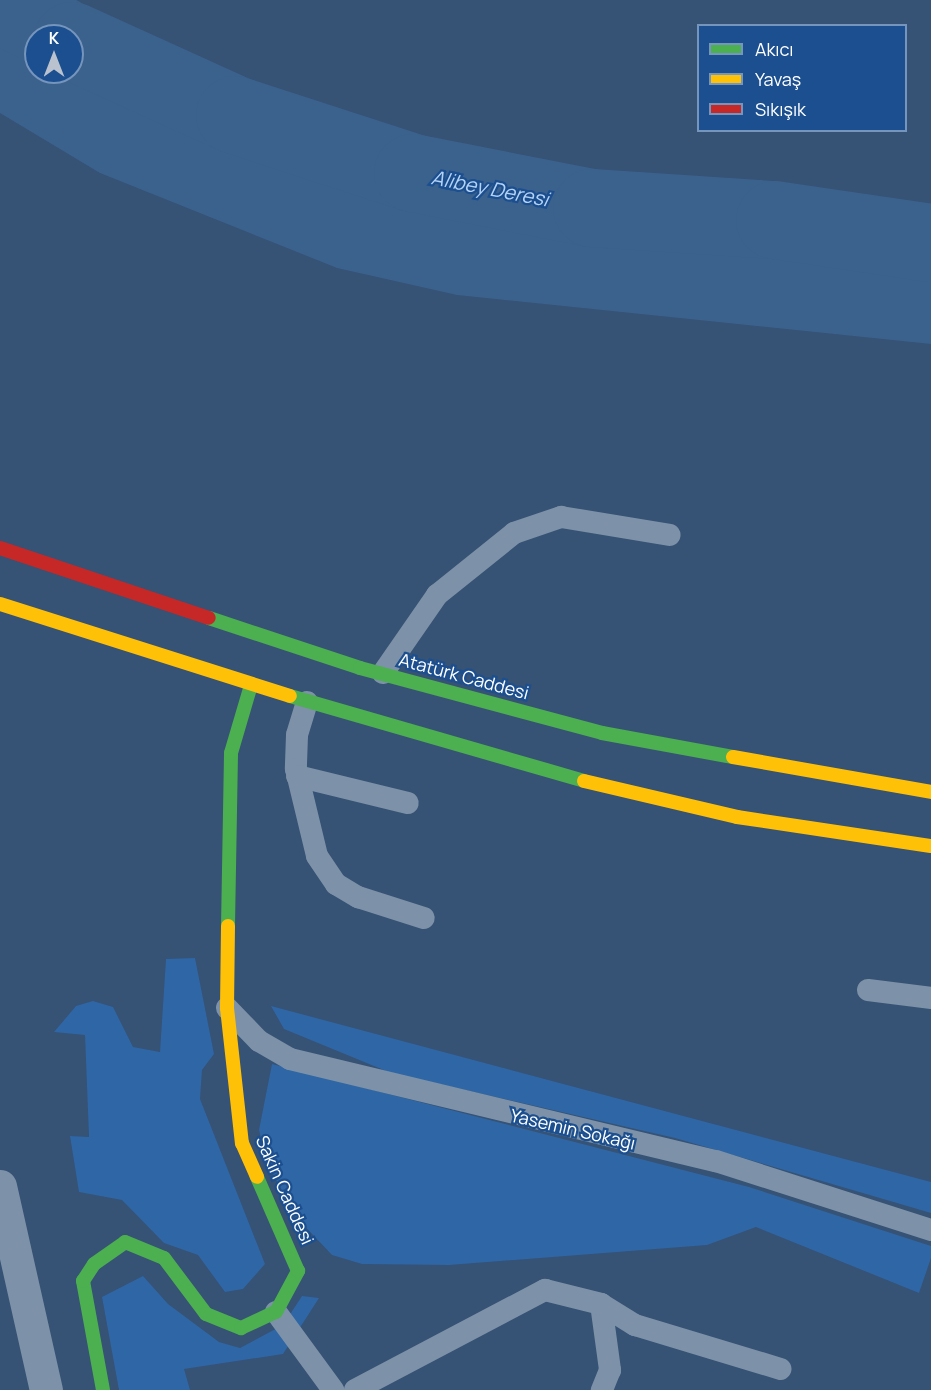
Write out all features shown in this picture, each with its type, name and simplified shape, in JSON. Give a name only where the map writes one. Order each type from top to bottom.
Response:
[{"type":"main road","name":"Atatürk Caddesi","points":[[0,548],[383,673],[602,733],[931,792]]},
{"type":"main road","points":[[0,604],[307,702],[561,774],[736,817],[931,846]]},
{"type":"main road","name":"Sakin Caddesi","points":[[272,638],[251,685],[231,753],[227,1008],[242,1143],[297,1260],[298,1271],[276,1312]]},
{"type":"main road","points":[[103,1390],[83,1281],[94,1264],[125,1242],[164,1258],[206,1314],[220,1323],[241,1328],[276,1312]]},
{"type":"street","points":[[0,1186],[46,1390]]},
{"type":"lane","points":[[383,673],[437,595],[514,533],[561,518],[670,535]]},
{"type":"lane","points":[[307,702],[297,735],[297,776],[317,856],[336,884],[358,897],[424,918]]},
{"type":"lane","points":[[297,776],[408,803]]},
{"type":"lane","points":[[868,990],[931,998]]},
{"type":"lane","name":"Yasemin Sokağı","points":[[227,1008],[259,1041],[290,1059],[716,1161],[931,1230]]},
{"type":"lane","points":[[355,1390],[545,1290],[601,1304],[636,1325],[781,1370]]},
{"type":"lane","points":[[601,1304],[610,1370],[602,1390]]},
{"type":"lane","points":[[276,1312],[333,1390]]},
{"type":"shaded area","points":[[0,7],[31,24],[24,24],[24,84],[84,84],[84,53],[258,144],[411,193],[931,264],[931,344],[457,295],[337,268],[100,173],[0,113]]},
{"type":"shaded area","points":[[195,958],[214,1054],[202,1070],[200,1099],[265,1264],[243,1289],[225,1292],[198,1255],[164,1243],[122,1200],[79,1192],[70,1136],[89,1137],[85,1035],[54,1032],[76,1006],[93,1001],[113,1007],[133,1047],[160,1052],[166,959]]},
{"type":"shaded area","points":[[271,1006],[931,1182],[931,1213],[675,1138],[391,1073],[284,1029]]},
{"type":"shaded area","points":[[272,1064],[749,1187],[931,1246],[931,1258],[919,1293],[756,1227],[707,1245],[449,1265],[362,1264],[332,1255],[295,1216],[267,1162],[259,1130]]},
{"type":"shaded area","points":[[143,1276],[168,1304],[219,1342],[240,1348],[283,1325],[302,1296],[319,1298],[283,1354],[184,1369],[190,1390],[119,1390],[102,1297]]},
{"type":"waterway","name":"Alibey Deresi","points":[[0,4],[38,24]]},
{"type":"waterway","name":"Alibey Deresi","points":[[84,46],[235,115],[413,173],[592,208],[775,220],[931,243]]},
{"type":"traffic: fast","points":[[209,618],[360,668],[602,733],[733,757]]},
{"type":"traffic: fast","points":[[228,926],[231,753],[251,685]]},
{"type":"traffic: fast","points":[[290,696],[584,781]]},
{"type":"traffic: fast","points":[[103,1390],[83,1281],[94,1264],[125,1242],[164,1258],[206,1314],[241,1328],[276,1312],[298,1271],[257,1177]]},
{"type":"traffic: slow","points":[[0,604],[290,696]]},
{"type":"traffic: slow","points":[[733,757],[931,792]]},
{"type":"traffic: slow","points":[[584,781],[737,817],[931,846]]},
{"type":"traffic: slow","points":[[228,926],[227,1008],[242,1143],[257,1177]]},
{"type":"traffic: jam","points":[[0,548],[209,618]]}]
